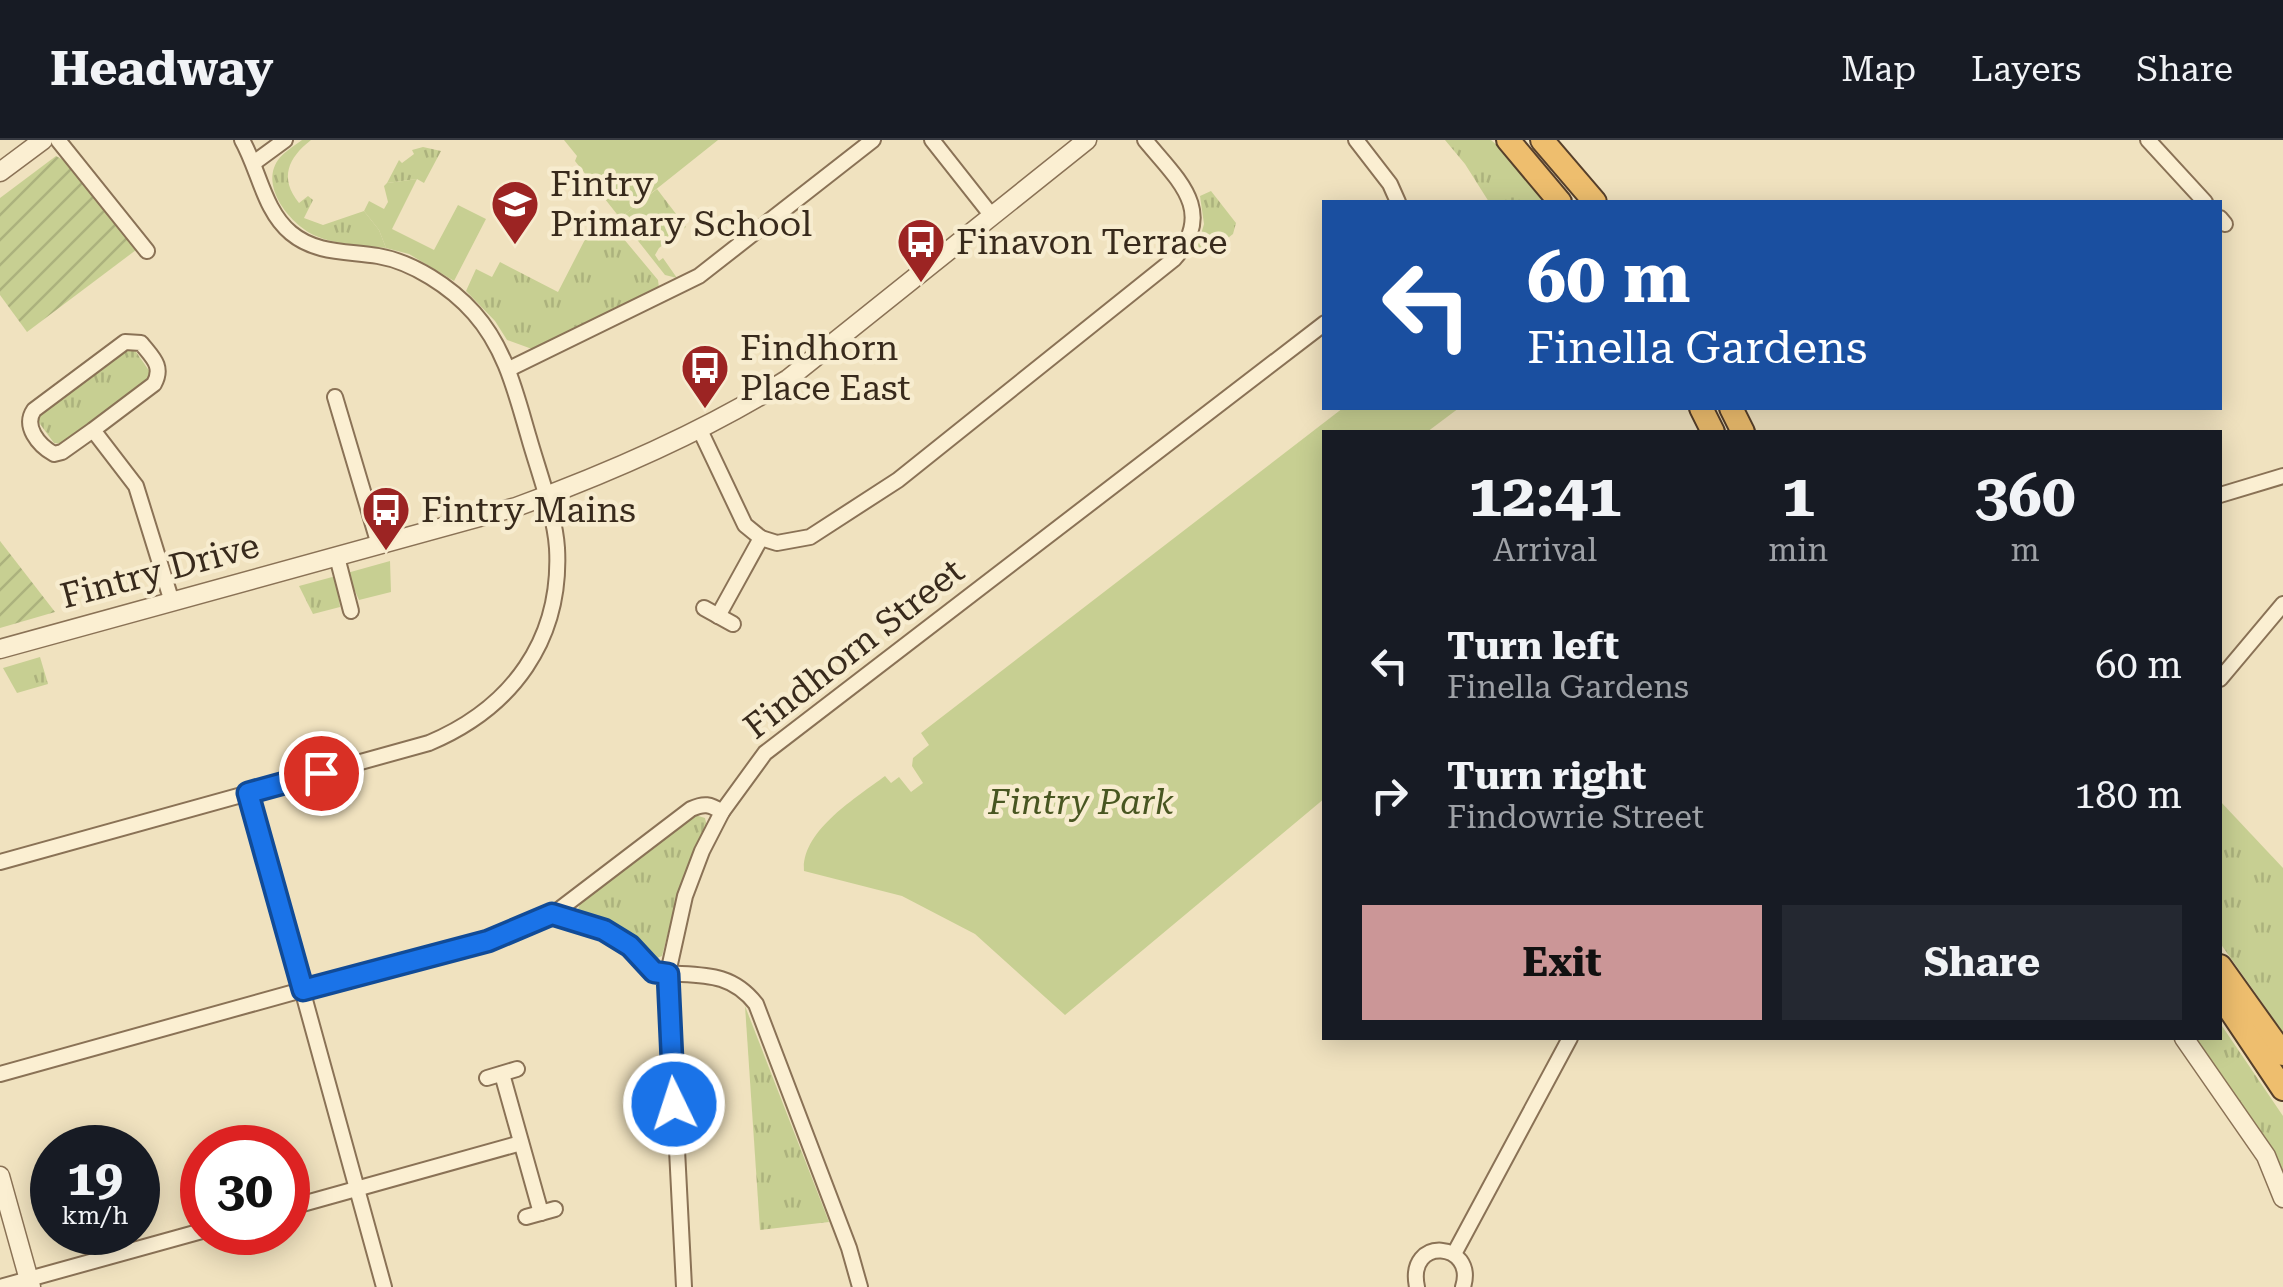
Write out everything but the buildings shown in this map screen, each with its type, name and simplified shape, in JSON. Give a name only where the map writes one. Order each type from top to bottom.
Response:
[{"type":"highway","points":[[1508,140],[1558,200]]},
{"type":"highway","points":[[1542,140],[1592,200]]},
{"type":"highway","points":[[2222,969],[2283,1054]]},
{"type":"highway","points":[[2222,998],[2283,1089]]},
{"type":"street","points":[[0,172],[43,140]]},
{"type":"street","points":[[58,140],[148,251]]},
{"type":"street","points":[[0,862],[429,743],[480,718],[502,698],[524,672],[542,640],[556,596],[557,545],[509,369],[494,339],[474,314],[430,278],[393,260],[323,249],[292,234],[270,205],[255,162],[242,140]]},
{"type":"street","points":[[255,162],[285,140]]},
{"type":"street","points":[[509,369],[699,276],[873,140]]},
{"type":"street","points":[[932,140],[992,216]]},
{"type":"street","name":"Fintry Drive","points":[[0,649],[544,497],[699,428],[748,404],[788,378],[1088,140]]},
{"type":"street","points":[[699,428],[745,525],[761,538],[777,544],[810,537],[898,480],[1186,246],[1194,216],[1190,199],[1146,140]]},
{"type":"street","points":[[1356,140],[1390,184],[1397,200]]},
{"type":"street","points":[[2148,140],[2204,200]]},
{"type":"street","name":"Findhorn Street","points":[[684,1287],[668,974],[685,896],[722,812],[765,753],[1322,325]]},
{"type":"street","points":[[125,342],[140,343],[158,364],[154,384],[93,430],[54,454],[46,450],[29,427],[28,418],[125,342]]},
{"type":"street","points":[[335,397],[379,545]]},
{"type":"street","points":[[93,430],[136,486],[172,602]]},
{"type":"street","points":[[2222,494],[2283,477]]},
{"type":"street","points":[[718,616],[761,538]]},
{"type":"street","points":[[337,557],[351,612]]},
{"type":"street","points":[[2222,677],[2283,604]]},
{"type":"street","points":[[704,608],[733,624]]},
{"type":"street","points":[[248,793],[384,1287]]},
{"type":"street","points":[[0,1074],[488,941],[552,914],[690,809],[701,804],[722,812]]},
{"type":"street","points":[[552,914],[604,930],[630,946],[654,972],[726,978],[744,988],[756,1004],[850,1248],[860,1287]]},
{"type":"street","points":[[1454,1254],[1569,1040]]},
{"type":"street","points":[[2185,1040],[2266,1156],[2283,1198]]},
{"type":"street","points":[[502,1074],[541,1213]]},
{"type":"street","points":[[310,1202],[521,1143]]},
{"type":"street","points":[[0,1176],[30,1283]]},
{"type":"street","points":[[0,1287],[30,1283],[180,1238]]},
{"type":"street","points":[[1417,1287],[1415,1270],[1424,1256],[1440,1250],[1454,1254],[1465,1269],[1463,1287]]},
{"type":"green space","points":[[302,140],[311,140],[292,161],[288,177],[299,203],[308,196],[313,200],[304,218],[323,225],[364,211],[379,230],[386,248],[324,239],[288,215],[275,193],[273,171],[280,157]]},
{"type":"green space","points":[[564,140],[718,140],[620,218],[575,161],[577,156]]},
{"type":"green space","points":[[1445,140],[1491,140],[1515,161],[1547,200],[1488,200]]},
{"type":"green space","points":[[423,147],[441,151],[424,183],[417,179],[387,183],[399,160],[402,163],[414,154],[412,150]]},
{"type":"green space","points":[[56,156],[67,162],[136,250],[27,332],[0,295],[0,198]]},
{"type":"green space","points":[[417,179],[392,229],[434,250],[458,205],[486,219],[454,281],[409,254],[386,248],[379,230],[364,211],[369,201],[384,209],[388,202],[384,186],[387,183]]},
{"type":"green space","points":[[657,189],[686,227],[655,255],[659,261],[663,258],[677,278],[665,275],[620,218]]},
{"type":"green space","points":[[1211,191],[1236,223],[1233,234],[1204,257],[1197,248],[1204,224],[1200,196]]},
{"type":"green space","points":[[595,220],[618,232],[658,280],[659,288],[532,349],[507,340],[466,291],[476,269],[492,277],[500,262],[558,292]]},
{"type":"green space","points":[[127,348],[134,349],[150,372],[149,380],[63,444],[54,443],[37,420],[39,413]]},
{"type":"green space","name":"Fintry Park","points":[[1340,410],[1456,410],[1430,430],[1322,430],[1322,801],[1065,1015],[975,934],[902,896],[804,871],[811,842],[832,817],[860,794],[885,776],[891,783],[899,777],[911,792],[923,783],[912,766],[913,758],[929,745],[921,733]]},
{"type":"green space","points":[[0,541],[55,612],[0,628]]},
{"type":"green space","points":[[390,561],[391,592],[359,600],[347,573]]},
{"type":"green space","points":[[336,576],[340,607],[313,614],[299,586]]},
{"type":"green space","points":[[40,657],[48,684],[17,693],[3,668]]},
{"type":"green space","points":[[2222,803],[2283,868],[2283,1032],[2222,946]]},
{"type":"green space","points":[[695,815],[705,818],[707,827],[675,906],[662,956],[655,959],[621,931],[578,909],[580,904]]},
{"type":"green space","points":[[745,1006],[829,1222],[760,1230]]},
{"type":"green space","points":[[2222,1026],[2283,1116],[2283,1178],[2191,1040],[2222,1040]]},
{"type":"place","name":"Fintry Primary School","points":[[515,246]]},
{"type":"place","name":"Finavon Terrace","points":[[921,284]]},
{"type":"place","name":"Findhorn Place East","points":[[705,410]]},
{"type":"place","name":"Fintry Mains","points":[[386,552]]},
{"type":"route","points":[[321,773],[248,793],[303,990],[488,941],[552,914],[604,930],[630,946],[654,972],[668,974],[674,1104]]}]
